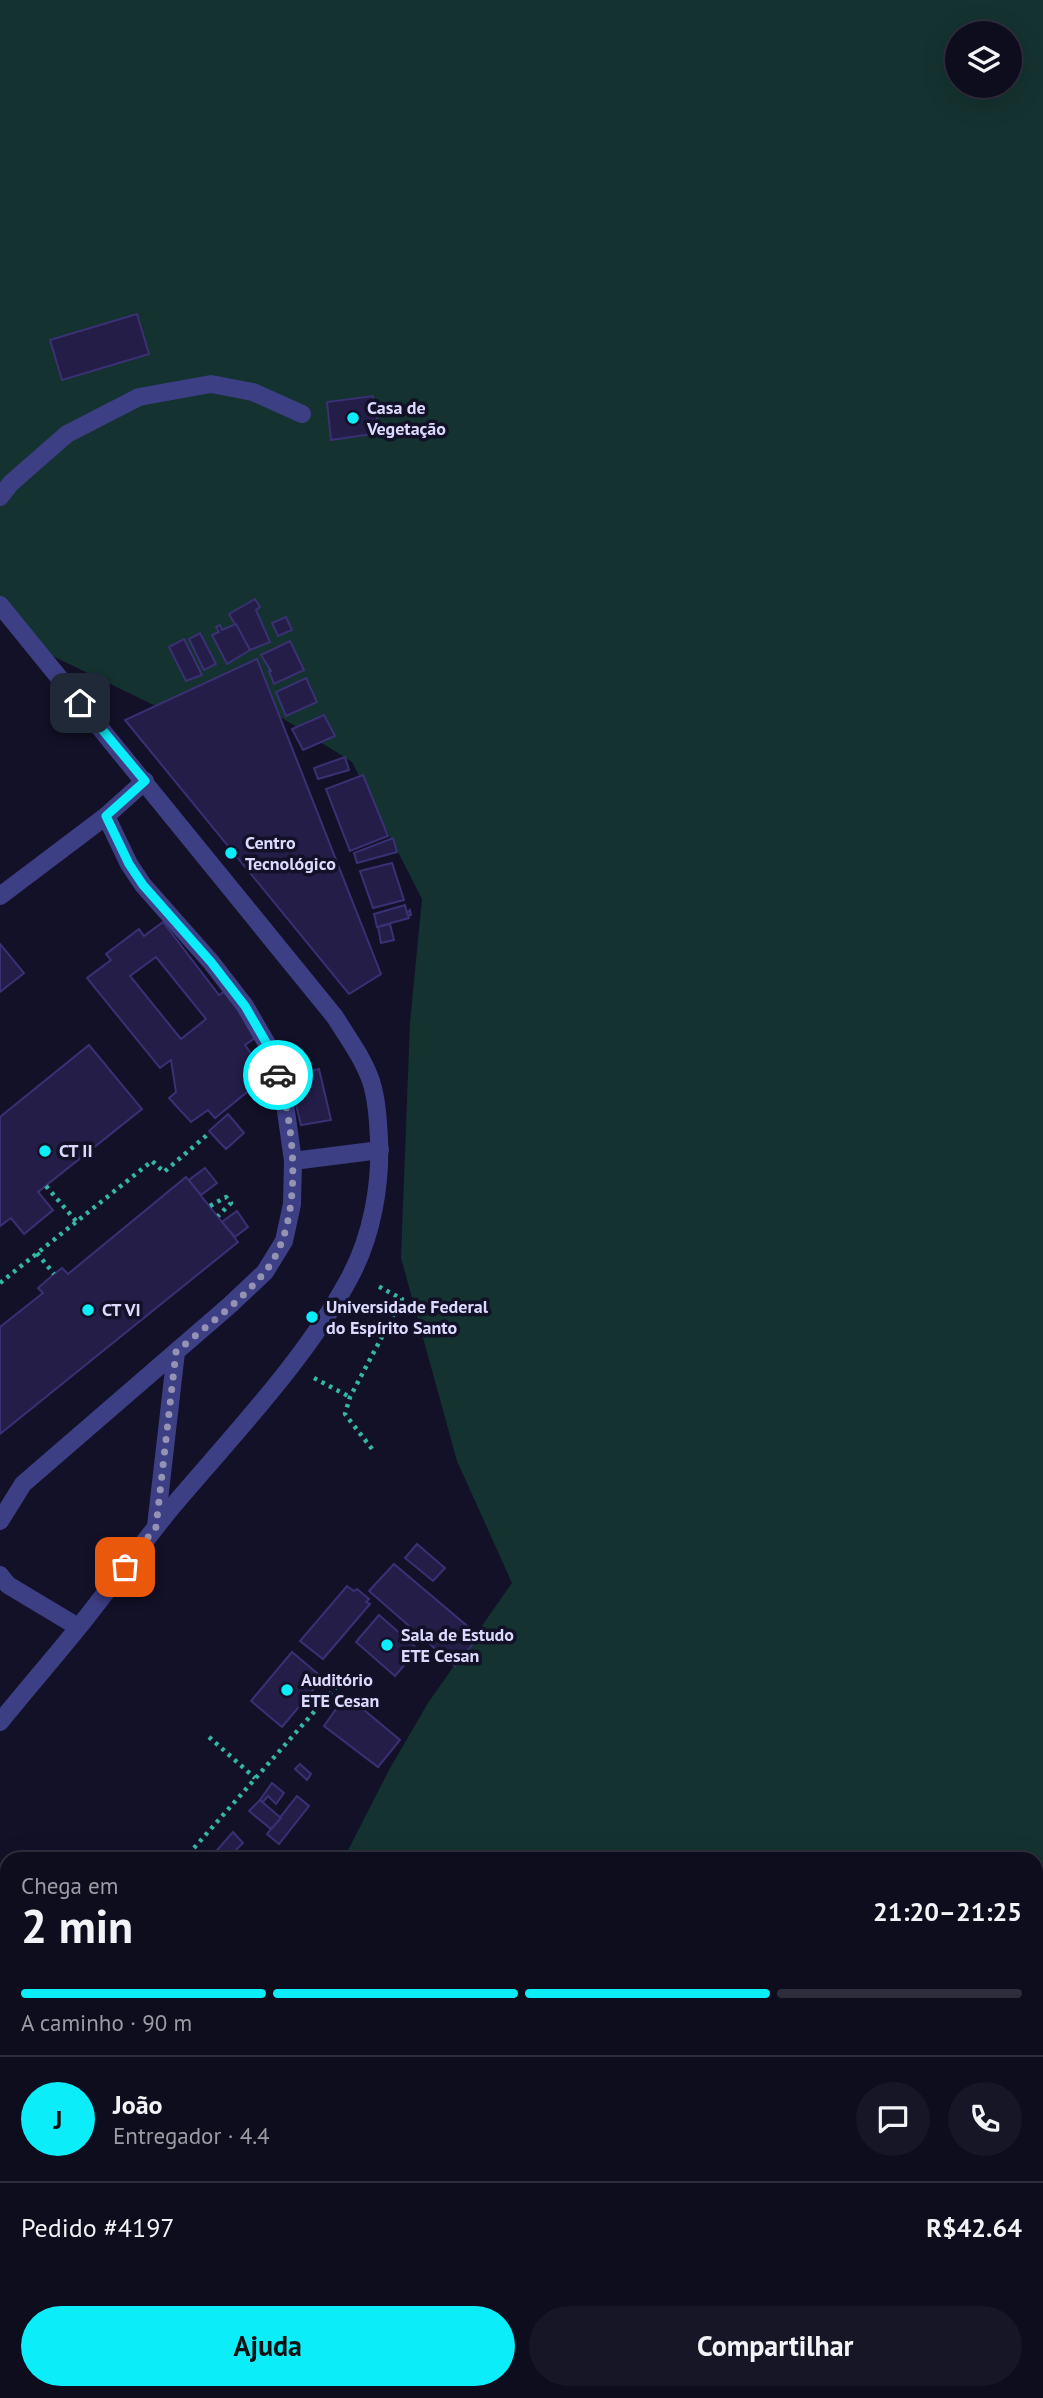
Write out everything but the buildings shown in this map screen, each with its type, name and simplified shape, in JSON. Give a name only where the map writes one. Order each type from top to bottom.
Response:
[{"type":"street","points":[[0,497],[10,484],[67,434],[139,397],[211,384],[253,392],[302,414]]},
{"type":"street","points":[[0,605],[335,1017],[357,1051],[371,1081],[376,1100],[380,1150],[374,1209],[365,1243],[351,1276],[325,1318],[292,1364],[0,1721]]},
{"type":"street","points":[[0,896],[106,816],[145,781]]},
{"type":"street","points":[[0,1521],[23,1485],[265,1272],[284,1241],[292,1204],[293,1161],[283,1090],[267,1044],[236,995],[136,875],[106,816]]},
{"type":"street","points":[[293,1161],[380,1150]]},
{"type":"street","points":[[156,1527],[176,1352]]},
{"type":"street","points":[[0,1575],[8,1585],[78,1627]]},
{"type":"path","points":[[0,1283],[152,1161],[164,1172],[207,1135]]},
{"type":"path","points":[[46,1186],[76,1221]]},
{"type":"path","points":[[210,1206],[226,1197],[232,1203],[218,1216]]},
{"type":"path","points":[[37,1253],[54,1274]]},
{"type":"path","points":[[366,1280],[402,1299],[350,1397],[345,1414],[372,1449]]},
{"type":"path","points":[[292,1364],[350,1397]]},
{"type":"path","points":[[194,1848],[336,1687]]},
{"type":"path","points":[[209,1737],[256,1778]]},
{"type":"green space","points":[[0,0],[1043,0],[1043,1852],[347,1852],[389,1770],[428,1703],[512,1583],[457,1461],[401,1258],[410,1022],[422,899],[352,762],[252,699],[164,710],[36,648],[0,600]]},
{"type":"way so far","points":[[125,1567],[156,1527],[176,1352],[265,1272],[284,1241],[292,1204],[293,1161],[283,1090],[278,1075]]},
{"type":"place","name":"Casa de Vegetação","points":[[353,418]]},
{"type":"place","name":"Centro Tecnológico","points":[[231,853]]},
{"type":"place","name":"CT II","points":[[45,1151]]},
{"type":"place","name":"CT VI","points":[[88,1310]]},
{"type":"place","name":"Universidade Federal do Espírito Santo","points":[[312,1317]]},
{"type":"place","name":"Sala de Estudo ETE Cesan","points":[[387,1645]]},
{"type":"place","name":"Auditório ETE Cesan","points":[[287,1690]]},
{"type":"route","points":[[80,703],[145,781],[106,816],[129,864],[143,885],[211,962],[245,1006],[267,1044],[278,1075]]}]
